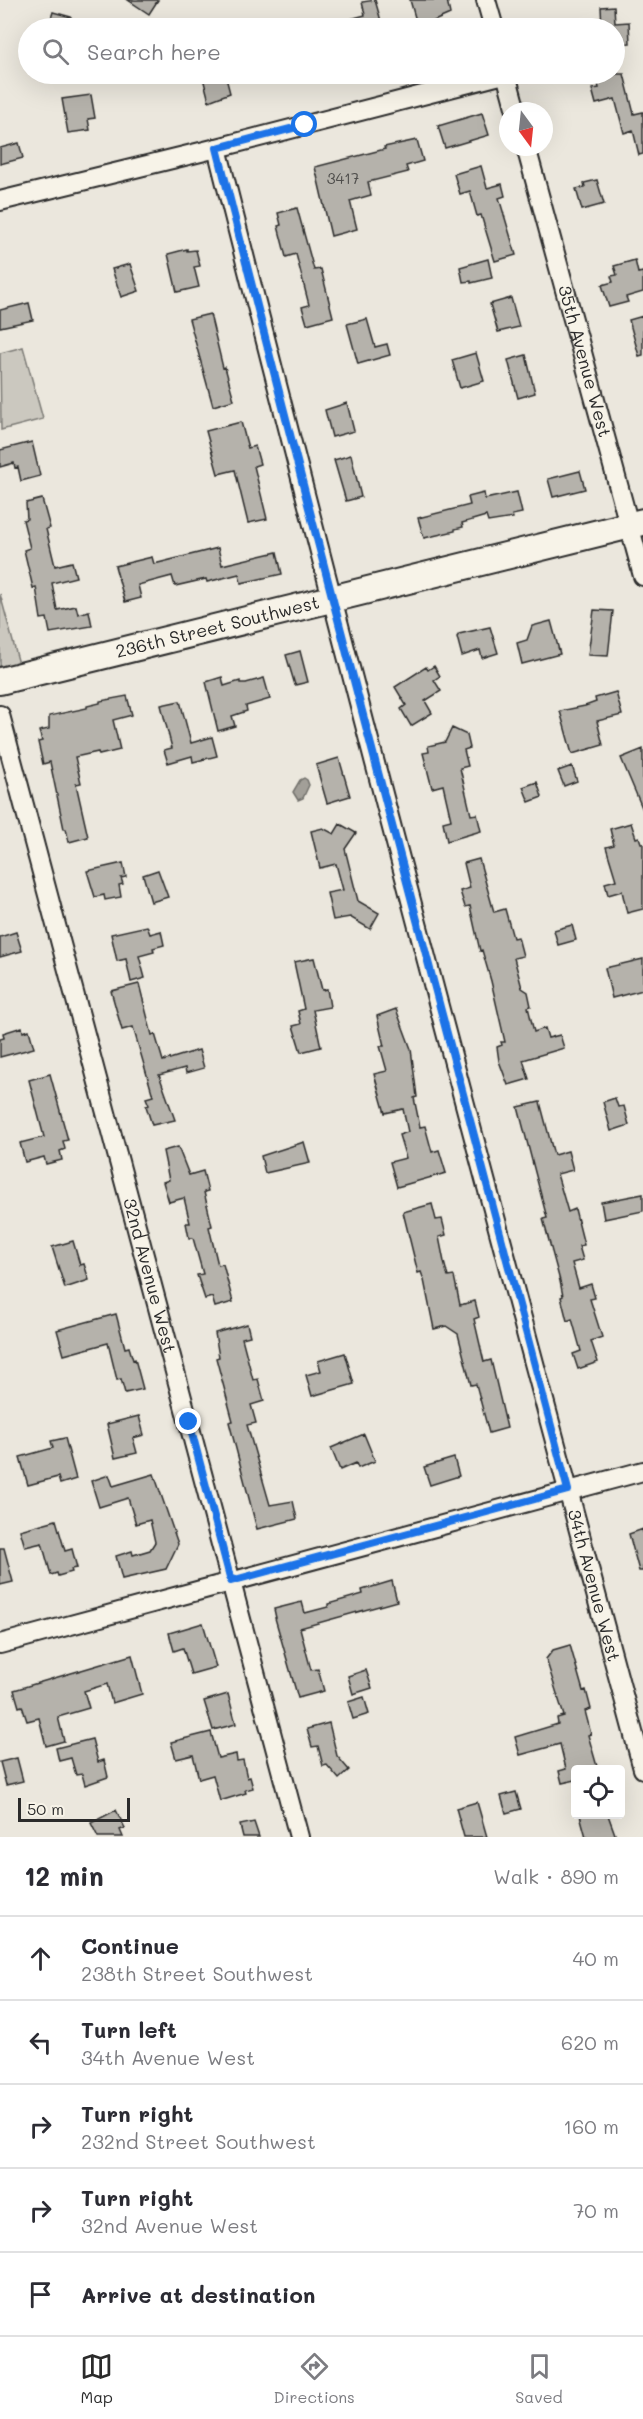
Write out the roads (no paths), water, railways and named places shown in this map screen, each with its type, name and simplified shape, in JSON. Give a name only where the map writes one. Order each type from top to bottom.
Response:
[{"type":"street","points":[[486,0],[491,18]]},
{"type":"street","points":[[0,201],[466,84]]},
{"type":"street","points":[[508,84],[513,102]]},
{"type":"street","name":"34th Avenue West","points":[[217,148],[306,501],[334,599],[422,943],[643,1769]]},
{"type":"street","name":"35th Avenue West","points":[[529,156],[636,524],[643,576]]},
{"type":"street","name":"236th Street Southwest","points":[[0,681],[636,524]]},
{"type":"street","name":"32nd Avenue West","points":[[0,715],[299,1837]]},
{"type":"street","points":[[0,1644],[643,1471]]}]
